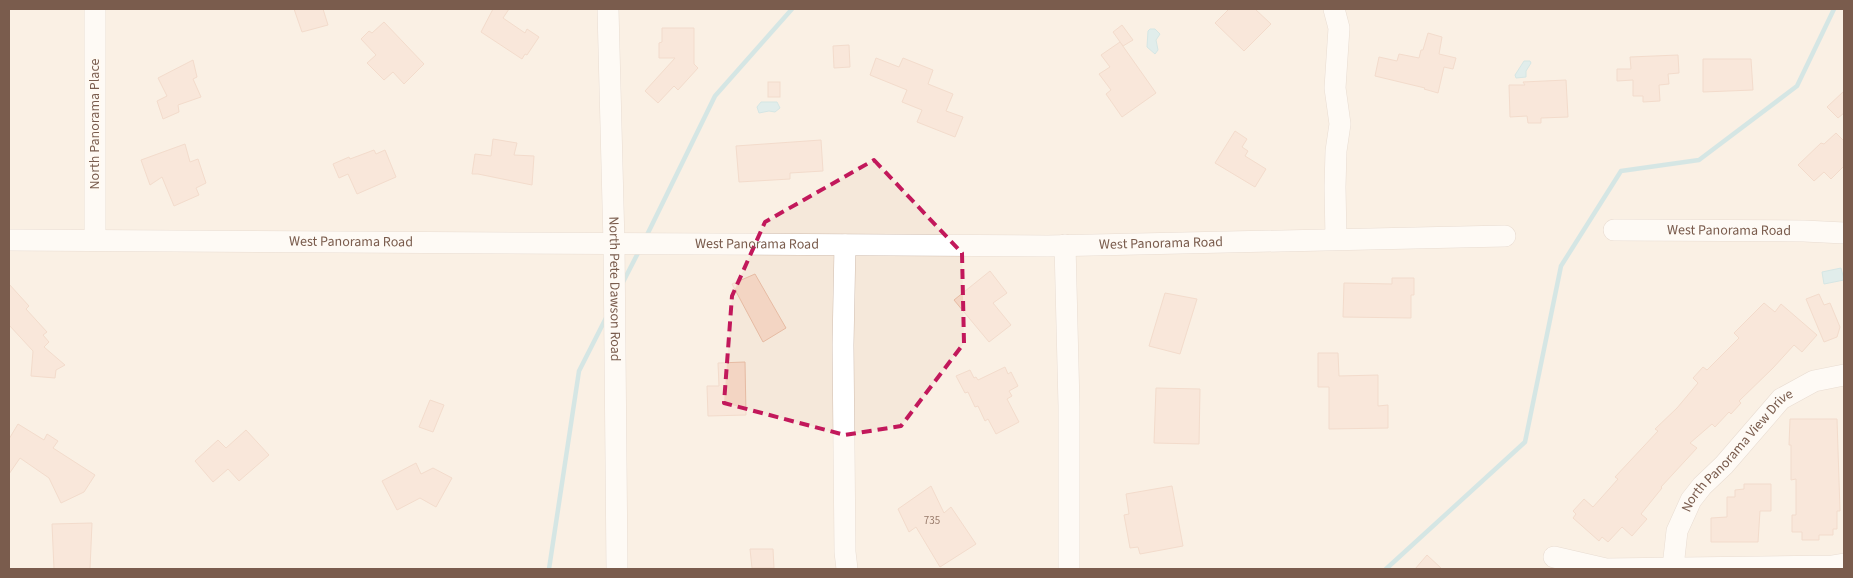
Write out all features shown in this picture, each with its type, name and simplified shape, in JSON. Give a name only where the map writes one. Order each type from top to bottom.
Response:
[{"type":"street","name":"North Panorama Place","points":[[94,240],[95,9]]},
{"type":"street","name":"North Pete Dawson Road","points":[[608,9],[614,244],[617,569]]},
{"type":"street","points":[[1334,9],[1339,28],[1334,88],[1340,124],[1336,151],[1336,240]]},
{"type":"street","name":"West Panorama Road","points":[[1614,230],[1844,233]]},
{"type":"street","name":"West Panorama Road","points":[[9,240],[1065,245],[1505,236]]},
{"type":"street","points":[[845,245],[843,355],[845,534],[848,569]]},
{"type":"street","points":[[1065,245],[1069,406],[1069,569]]},
{"type":"street","name":"North Panorama View Drive","points":[[1673,567],[1677,531],[1691,500],[1702,486],[1724,465],[1781,399],[1814,381],[1844,374]]},
{"type":"street","points":[[1554,557],[1606,568],[1832,566],[1844,564]]},
{"type":"highlighted area","points":[[874,160],[962,253],[964,343],[901,426],[845,435],[724,403],[732,296],[765,222]]},
{"type":"shaded area","points":[[9,9],[1844,9],[1844,569],[9,569]]},
{"type":"water","points":[[1155,29],[1160,34],[1156,40],[1158,50],[1155,54],[1147,47],[1148,31]]},
{"type":"water","points":[[1524,61],[1530,61],[1531,63],[1526,71],[1526,77],[1516,78],[1515,75]]},
{"type":"water","points":[[761,102],[777,102],[780,108],[775,112],[759,113],[757,107]]},
{"type":"water","points":[[1841,268],[1844,280],[1824,284],[1822,272]]},
{"type":"building","points":[[294,9],[323,9],[328,25],[302,32]]},
{"type":"building","points":[[493,9],[509,9],[503,18],[525,33],[527,29],[539,37],[527,55],[525,54],[522,59],[481,32]]},
{"type":"building","points":[[1229,9],[1255,9],[1271,24],[1244,51],[1215,23]]},
{"type":"building","points":[[384,22],[424,64],[404,84],[393,72],[384,80],[367,63],[376,55],[361,39],[369,31],[372,33]]},
{"type":"building","points":[[1122,25],[1133,40],[1123,46],[1113,32]]},
{"type":"building","points":[[662,28],[694,28],[694,64],[698,68],[678,90],[674,86],[658,103],[645,91],[675,58],[659,58]]},
{"type":"building","points":[[1428,33],[1442,37],[1439,54],[1456,58],[1453,69],[1444,67],[1438,93],[1375,76],[1379,57],[1397,61],[1399,54],[1419,58]]},
{"type":"building","points":[[1120,42],[1156,93],[1122,117],[1106,94],[1111,90],[1099,74],[1110,67],[1101,55]]},
{"type":"building","points":[[849,45],[850,67],[834,68],[833,46]]},
{"type":"building","points":[[1678,55],[1679,73],[1668,74],[1669,84],[1659,85],[1660,101],[1643,102],[1643,96],[1633,96],[1633,80],[1617,81],[1617,69],[1631,69],[1630,57]]},
{"type":"building","points":[[876,58],[899,67],[903,58],[933,70],[928,84],[953,94],[946,111],[963,117],[955,137],[917,122],[922,110],[902,102],[907,90],[870,75]]},
{"type":"building","points":[[1703,59],[1751,59],[1753,90],[1703,92]]},
{"type":"building","points":[[193,60],[197,77],[193,79],[201,97],[178,105],[179,112],[163,119],[157,101],[167,96],[158,78]]},
{"type":"building","points":[[1566,80],[1568,117],[1541,118],[1541,123],[1528,123],[1527,116],[1510,117],[1509,85],[1525,85],[1523,82]]},
{"type":"building","points":[[768,82],[780,82],[780,97],[768,97]]},
{"type":"building","points":[[1844,91],[1844,113],[1838,118],[1827,107]]},
{"type":"building","points":[[1235,131],[1247,139],[1242,147],[1248,151],[1245,156],[1266,169],[1255,187],[1215,163]]},
{"type":"building","points":[[1836,133],[1844,141],[1844,166],[1831,179],[1824,172],[1814,181],[1798,165],[1821,143],[1824,144]]},
{"type":"building","points":[[493,139],[517,143],[514,155],[534,156],[532,185],[472,174],[475,154],[491,156]]},
{"type":"building","points":[[821,140],[823,171],[790,173],[790,179],[739,182],[736,146]]},
{"type":"building","points":[[185,144],[190,162],[198,159],[206,183],[196,188],[199,195],[174,206],[162,177],[150,185],[141,160]]},
{"type":"building","points":[[374,150],[376,154],[385,150],[396,177],[357,194],[348,174],[339,178],[333,164]]},
{"type":"building","points":[[990,271],[1007,293],[993,303],[1011,325],[989,342],[954,300]]},
{"type":"building","points":[[755,274],[786,328],[763,342],[732,284]]},
{"type":"building","points":[[1392,278],[1414,278],[1414,295],[1411,295],[1411,318],[1343,317],[1344,283],[1392,284]]},
{"type":"building","points":[[9,284],[29,306],[26,309],[47,332],[43,335],[49,342],[44,347],[65,365],[56,370],[55,378],[31,376],[33,351],[9,325]]},
{"type":"building","points":[[1165,293],[1197,299],[1180,354],[1149,346]]},
{"type":"building","points":[[1819,294],[1824,305],[1830,303],[1840,327],[1837,337],[1824,342],[1806,299]]},
{"type":"building","points":[[1764,303],[1775,312],[1781,304],[1817,335],[1802,352],[1794,345],[1739,401],[1741,403],[1731,414],[1729,412],[1715,427],[1712,424],[1690,443],[1697,448],[1661,487],[1641,514],[1647,519],[1632,536],[1622,527],[1608,542],[1602,537],[1599,541],[1573,518],[1576,514],[1573,511],[1584,499],[1593,507],[1618,479],[1615,477],[1658,431],[1655,429],[1677,408],[1698,383],[1693,378],[1703,367],[1707,370],[1739,338],[1734,333]]},
{"type":"building","points":[[1318,353],[1338,353],[1339,376],[1378,375],[1378,406],[1388,405],[1388,428],[1329,429],[1329,387],[1318,387]]},
{"type":"building","points":[[745,362],[746,415],[708,416],[707,386],[719,386],[718,363]]},
{"type":"building","points":[[1005,367],[1008,374],[1011,372],[1018,386],[1009,391],[1012,396],[1007,399],[1019,422],[996,434],[988,419],[985,421],[978,406],[975,407],[968,392],[965,393],[956,376],[970,370],[974,378],[976,377],[978,380]]},
{"type":"building","points":[[1156,388],[1200,389],[1199,444],[1154,443]]},
{"type":"building","points":[[430,400],[444,405],[433,432],[419,427]]},
{"type":"building","points":[[1790,419],[1837,419],[1840,511],[1837,511],[1837,529],[1833,529],[1833,535],[1819,535],[1819,540],[1802,540],[1802,532],[1792,532],[1792,515],[1796,515],[1796,479],[1791,480]]},
{"type":"building","points":[[18,424],[44,440],[47,434],[58,441],[53,448],[95,475],[84,492],[61,503],[49,478],[20,458],[9,474],[9,439]]},
{"type":"building","points":[[246,430],[269,455],[239,481],[228,469],[213,482],[195,461],[218,440],[226,448]]},
{"type":"building","points":[[416,463],[421,474],[433,468],[452,478],[436,507],[420,498],[397,510],[382,481]]},
{"type":"building","points":[[1744,484],[1771,484],[1771,511],[1760,511],[1758,542],[1711,542],[1711,518],[1727,517],[1727,497],[1735,497],[1735,490],[1744,489]]},
{"type":"building","points":[[931,486],[944,513],[951,507],[976,544],[940,567],[916,527],[909,532],[898,509]]},
{"type":"building","points":[[1172,486],[1183,546],[1140,554],[1138,547],[1130,548],[1124,515],[1129,514],[1126,494]]},
{"type":"building","points":[[92,523],[90,569],[54,569],[52,524]]},
{"type":"building","points":[[750,549],[773,549],[774,568],[752,568]]},
{"type":"building","points":[[1427,555],[1442,569],[1415,569]]},
{"type":"waterway","points":[[646,237],[715,96],[792,9]]},
{"type":"waterway","points":[[1386,569],[1525,442],[1561,266],[1621,171],[1699,160],[1797,86],[1834,9]]},
{"type":"waterway","points":[[622,284],[639,251]]},
{"type":"waterway","points":[[549,569],[579,371],[607,316]]}]
